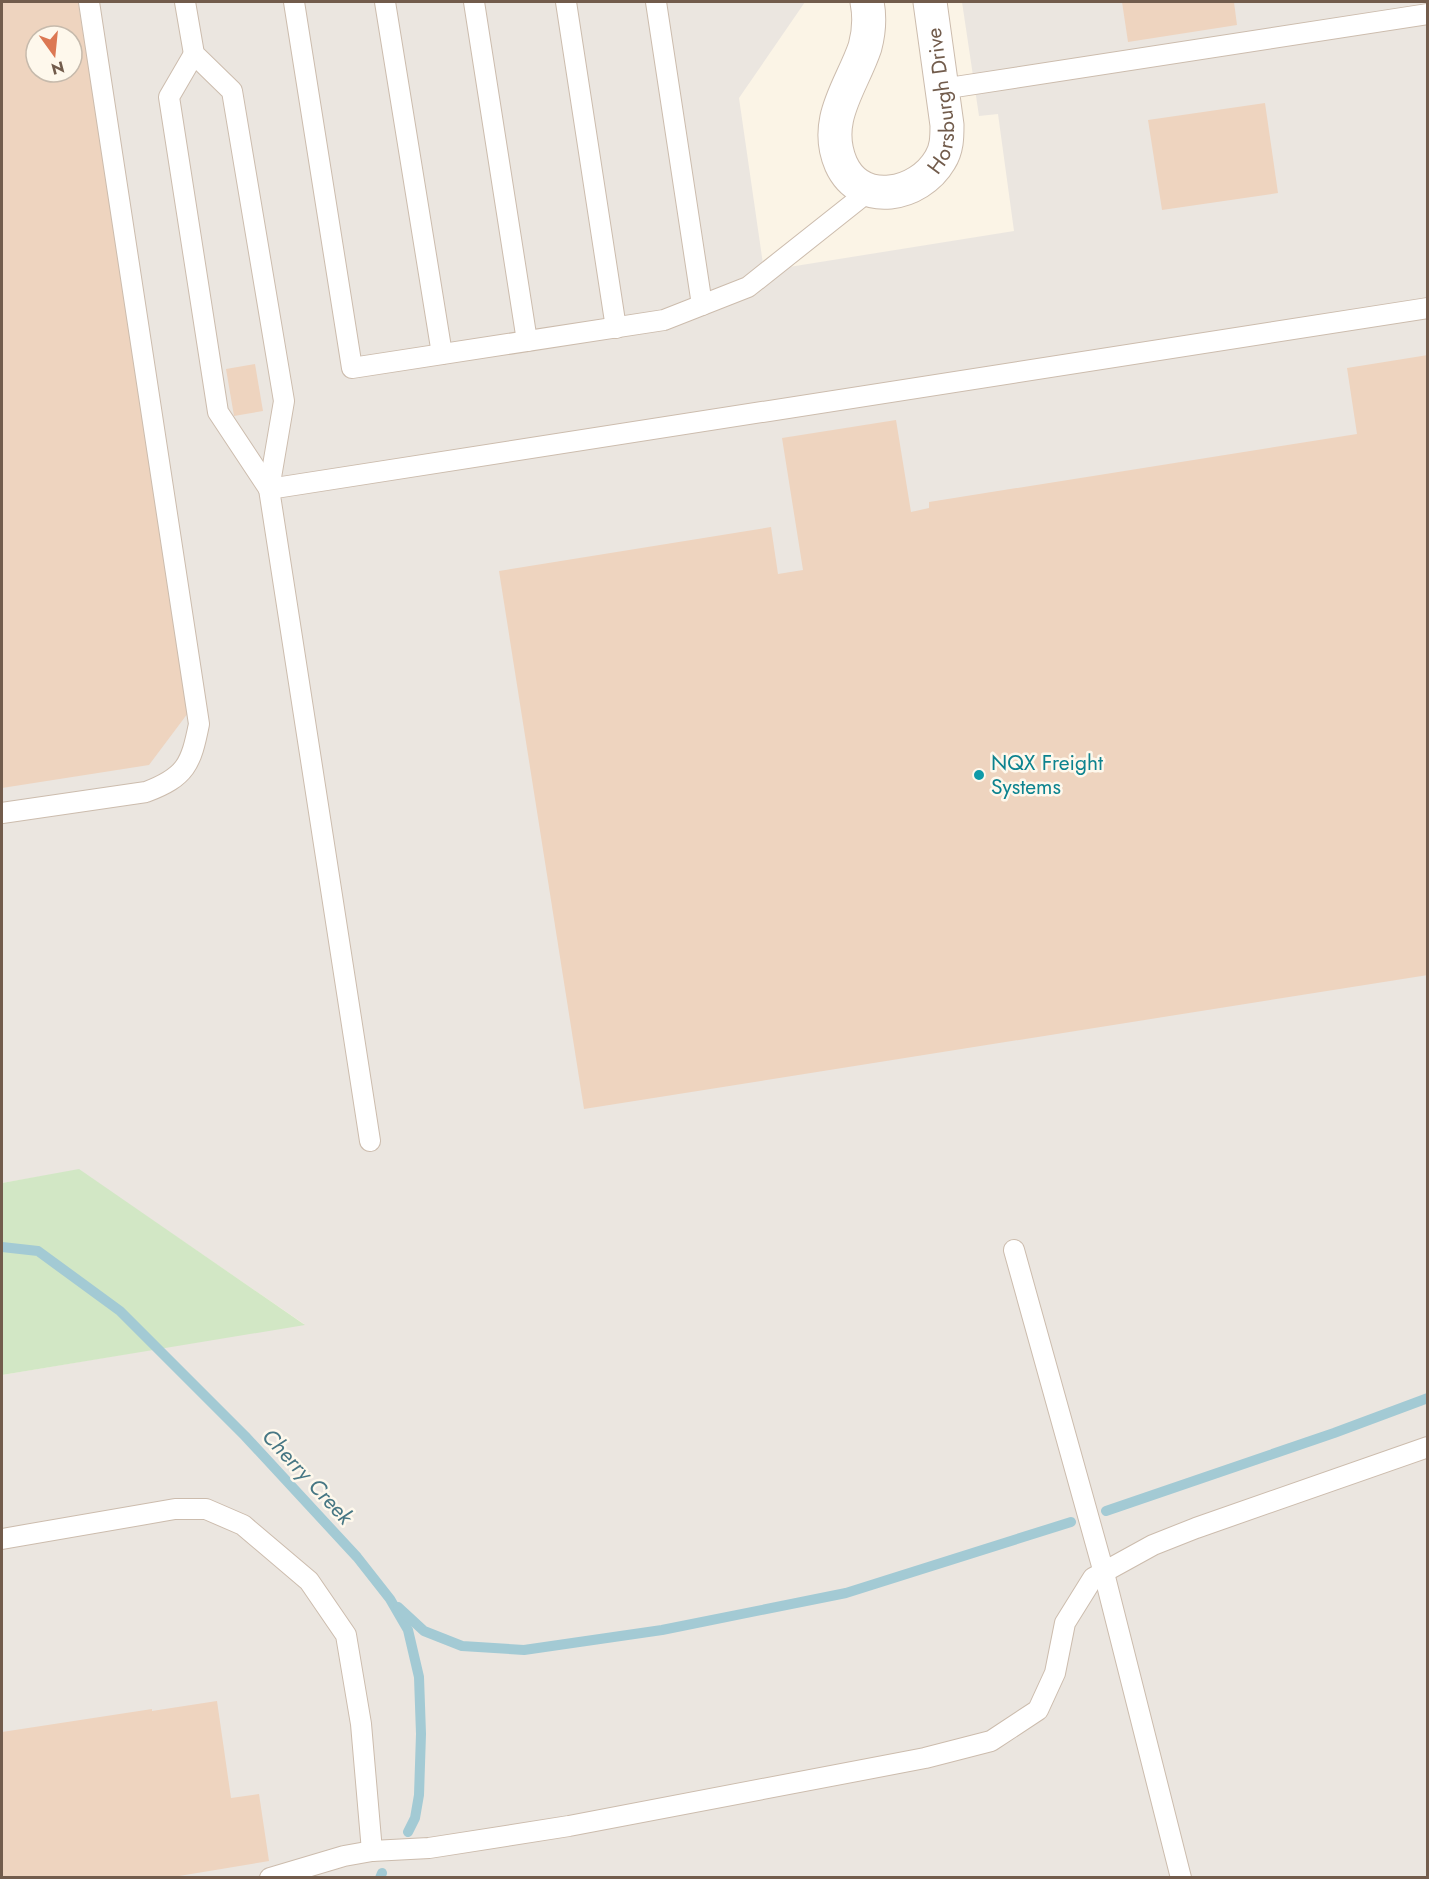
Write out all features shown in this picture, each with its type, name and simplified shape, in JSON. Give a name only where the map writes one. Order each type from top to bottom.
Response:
[{"type":"street","points":[[867,2],[869,21],[865,45],[840,104],[835,131],[840,163],[858,186],[869,191]]},
{"type":"street","name":"Horsburgh Drive","points":[[869,191],[887,193],[911,186],[930,174],[942,158],[947,124],[930,2]]},
{"type":"lane","points":[[2,813],[146,792],[166,784],[183,769],[193,753],[199,724],[89,2]]},
{"type":"lane","points":[[185,2],[194,54],[232,92],[284,400],[269,489],[370,1141]]},
{"type":"lane","points":[[294,2],[352,368],[664,320],[748,287],[869,191]]},
{"type":"lane","points":[[385,2],[442,354]]},
{"type":"lane","points":[[474,2],[527,341]]},
{"type":"lane","points":[[566,2],[616,328]]},
{"type":"lane","points":[[656,2],[702,305]]},
{"type":"lane","points":[[942,88],[1428,14]]},
{"type":"lane","points":[[194,54],[169,97],[218,412],[269,489]]},
{"type":"lane","points":[[269,489],[1428,308]]},
{"type":"lane","points":[[1014,1250],[1104,1573],[1181,1878]]},
{"type":"lane","points":[[270,1878],[344,1856],[372,1851],[429,1848],[569,1826],[925,1758],[991,1741],[1038,1710],[1055,1673],[1065,1623],[1094,1578],[1154,1545],[1196,1528],[1428,1447]]},
{"type":"lane","points":[[2,1539],[175,1509],[206,1509],[243,1525],[309,1581],[345,1635],[362,1724],[372,1851]]},
{"type":"shaded area","points":[[2,2],[805,2],[739,98],[764,271],[1014,231],[998,114],[979,116],[962,2],[1427,2],[1427,1877],[2,1877],[2,1375],[304,1324],[79,1170],[2,1183]]},
{"type":"green space","points":[[79,1169],[305,1325],[2,1375],[2,1183]]},
{"type":"building","points":[[2,2],[78,2],[82,24],[24,24],[24,84],[84,84],[84,40],[191,709],[149,765],[2,788]]},
{"type":"building","points":[[1122,2],[1234,2],[1237,25],[1128,42]]},
{"type":"building","points":[[1265,103],[1278,193],[1162,210],[1148,120]]},
{"type":"building","name":"NQX Freight Systems","points":[[1428,355],[1428,975],[584,1109],[499,571],[771,527],[778,574],[803,570],[782,438],[896,420],[911,512],[929,508],[929,502],[1357,434],[1347,368]]},
{"type":"building","points":[[255,364],[263,411],[234,416],[226,369]]},
{"type":"building","points":[[217,1701],[231,1798],[259,1794],[269,1861],[167,1878],[2,1878],[2,1732]]},
{"type":"waterway","name":"Cherry Creek","points":[[2,1247],[38,1251],[120,1311],[245,1436],[357,1557],[390,1599],[408,1630],[419,1677],[421,1734],[419,1795],[415,1818],[408,1832]]},
{"type":"waterway","points":[[1106,1511],[1334,1433],[1428,1398]]},
{"type":"waterway","points":[[398,1607],[424,1631],[462,1646],[524,1650],[662,1630],[846,1593],[1071,1522]]},
{"type":"waterway","name":"Cherry Creek","points":[[380,1878],[382,1873]]},
{"type":"place","name":"NQX Freight Systems","points":[[979,775]]}]
